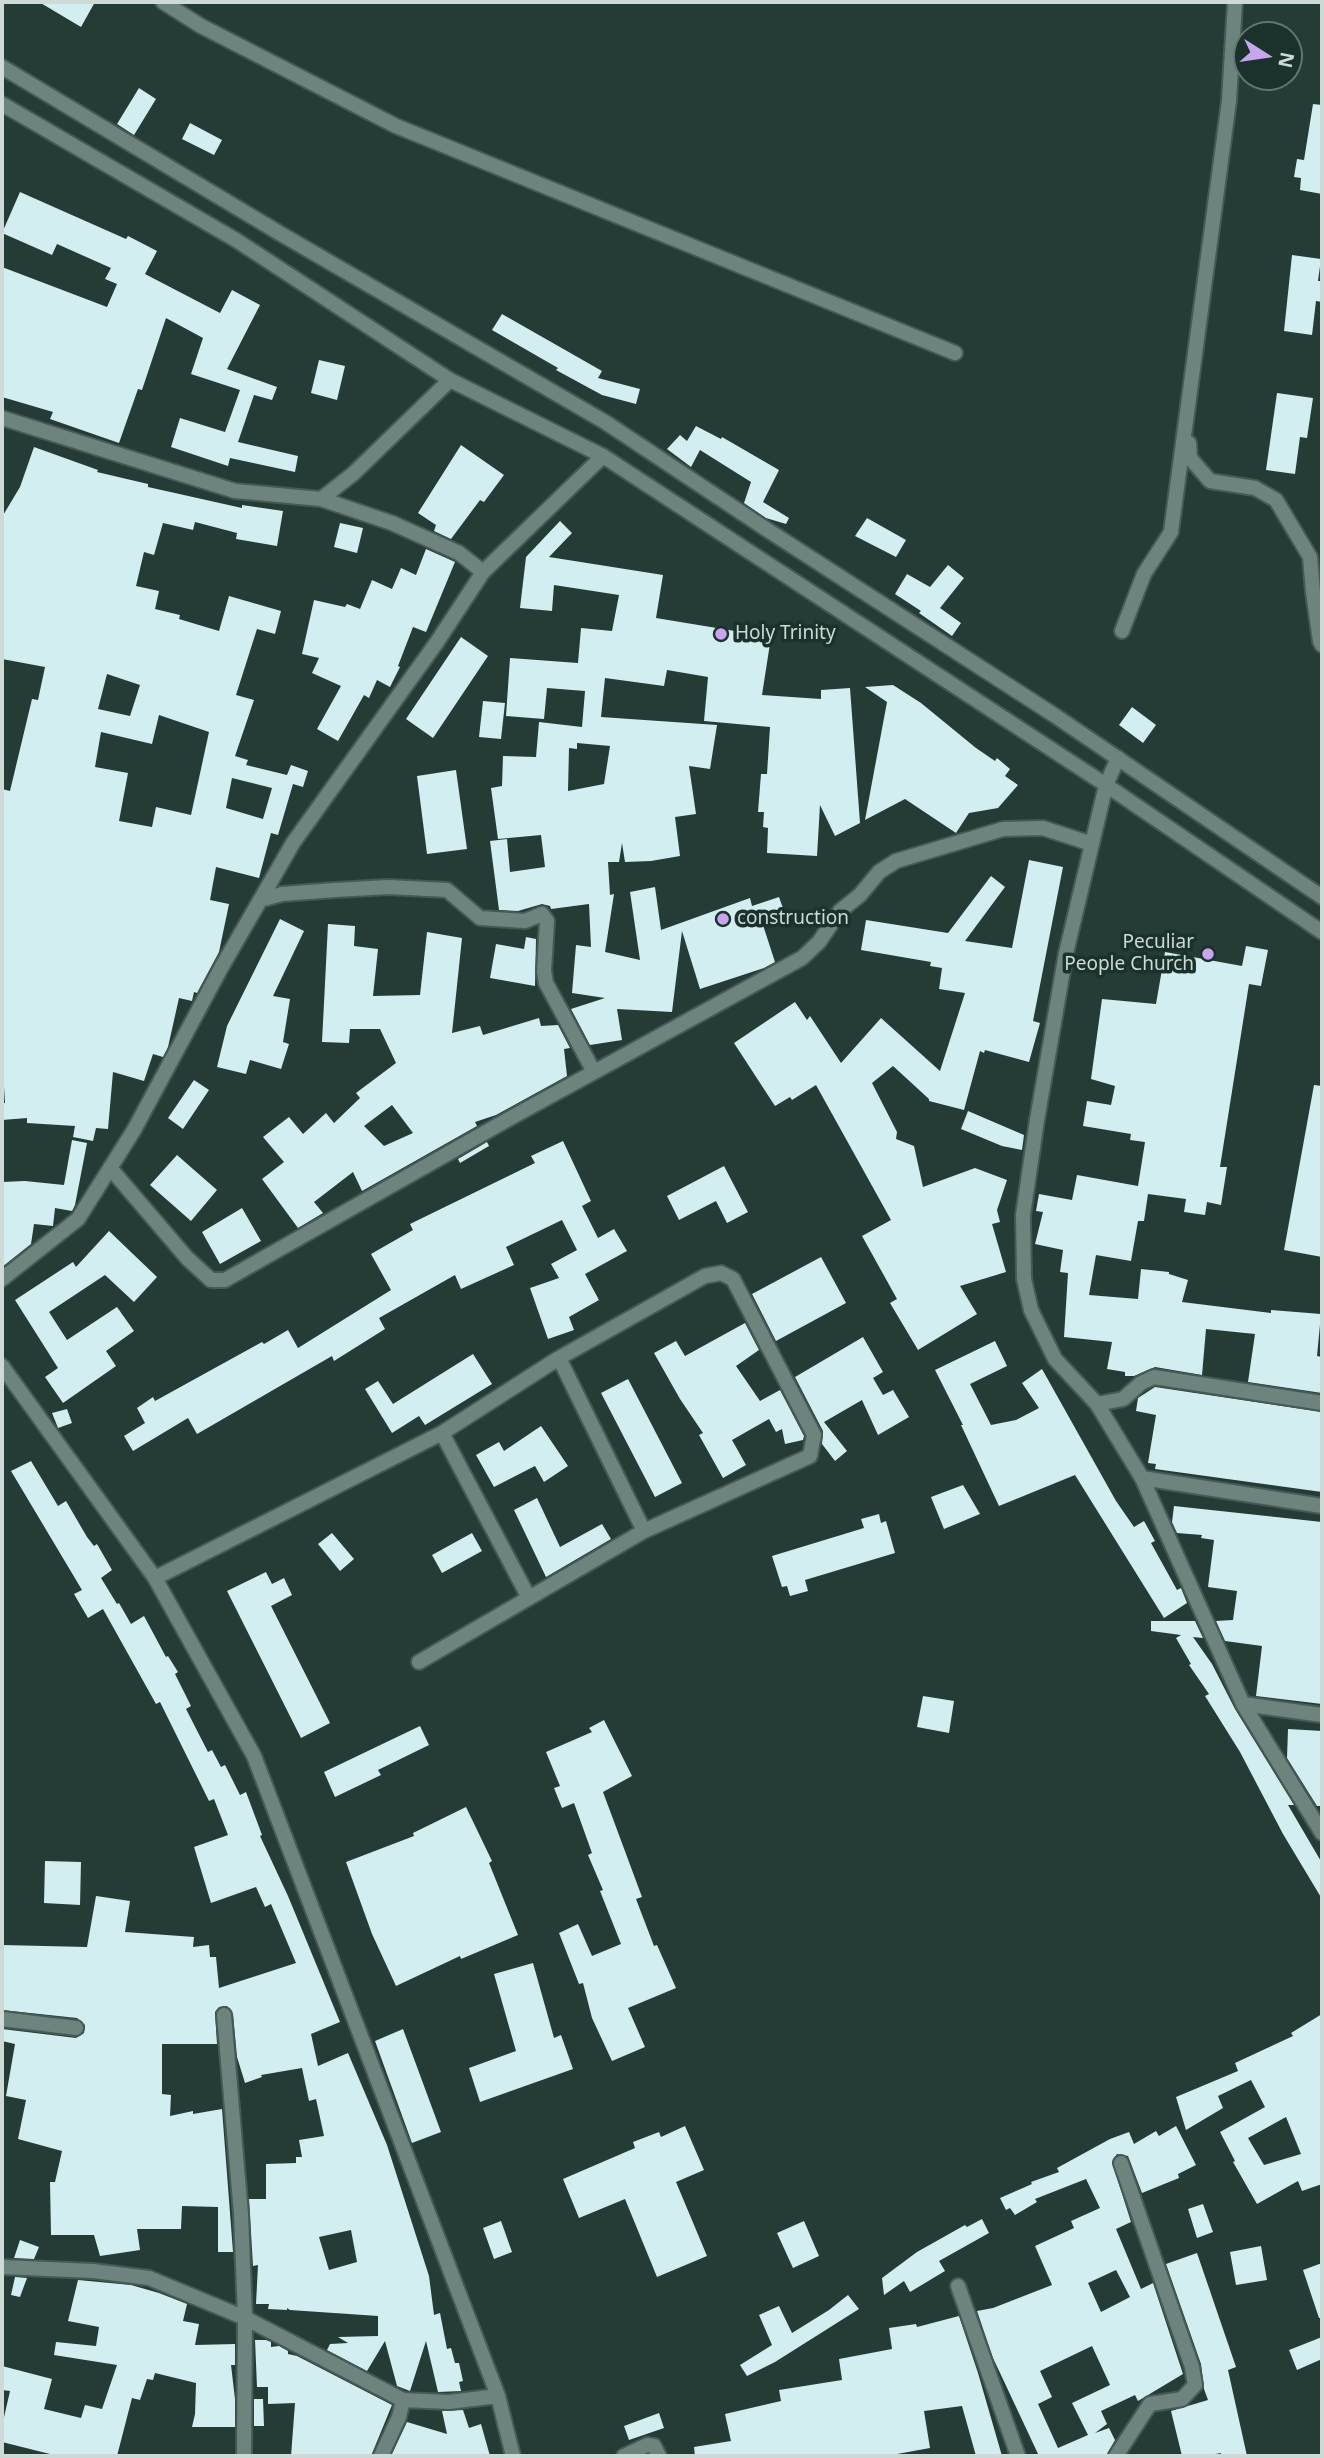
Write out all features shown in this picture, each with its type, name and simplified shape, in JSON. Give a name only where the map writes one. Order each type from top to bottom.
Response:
[{"type":"street","points":[[163,2],[201,26],[396,126],[955,353]]},
{"type":"street","points":[[1122,631],[1144,574],[1171,532],[1229,101],[1235,2]]},
{"type":"street","points":[[2,67],[281,234],[567,397],[1118,758],[1322,897]]},
{"type":"street","points":[[2,104],[236,240],[450,380],[603,456],[1106,785],[1322,932]]},
{"type":"street","points":[[321,499],[353,474],[450,380]]},
{"type":"street","points":[[2,418],[235,491],[321,499],[392,523],[458,553],[483,572]]},
{"type":"street","points":[[1187,421],[1190,458],[1210,481],[1255,488],[1276,500],[1310,556],[1322,645]]},
{"type":"street","points":[[2,1279],[78,1219],[111,1169],[293,843],[437,642],[483,572],[603,456]]},
{"type":"street","points":[[1118,758],[1106,785],[1066,953],[1023,1215],[1024,1279],[1031,1310],[1055,1359],[1097,1404],[1142,1478],[1243,1704],[1322,1833]]},
{"type":"street","points":[[111,1169],[187,1258],[211,1280],[225,1280],[802,958],[819,942],[840,911],[860,895],[879,872],[896,860],[1003,829],[1044,828],[1092,844]]},
{"type":"street","points":[[260,900],[282,894],[412,888],[447,890],[480,918],[525,921],[542,914],[547,921],[544,971],[546,983],[594,1072]]},
{"type":"street","points":[[155,1578],[442,1433],[559,1358],[705,1276],[721,1273],[733,1279],[814,1435],[810,1456],[644,1531],[419,1662]]},
{"type":"street","points":[[559,1358],[644,1531]]},
{"type":"street","points":[[4,1375],[155,1578],[254,1756],[498,2396],[513,2456]]},
{"type":"street","points":[[1097,1404],[1123,1399],[1141,1383],[1154,1377],[1322,1402]]},
{"type":"street","points":[[442,1433],[528,1598]]},
{"type":"street","points":[[1142,1478],[1322,1506]]},
{"type":"street","points":[[1243,1704],[1322,1715]]},
{"type":"street","points":[[224,2015],[241,2214],[245,2318],[244,2456]]},
{"type":"street","points":[[2,2019],[76,2028]]},
{"type":"street","points":[[1116,2456],[1150,2404],[1182,2399],[1195,2385],[1192,2367],[1121,2162]]},
{"type":"street","points":[[2,2278],[2,2267],[93,2271],[149,2277],[245,2318],[403,2400],[449,2402],[498,2396]]},
{"type":"street","points":[[958,2286],[1018,2456]]},
{"type":"street","points":[[381,2456],[399,2417],[403,2400]]},
{"type":"street","points":[[624,2456],[648,2445],[654,2446],[659,2456]]},
{"type":"building","points":[[39,2],[95,2],[81,27]]},
{"type":"building","points":[[139,88],[156,99],[134,135],[117,124]]},
{"type":"building","points":[[1313,104],[1322,105],[1322,194],[1300,190],[1301,178],[1294,177],[1297,159],[1304,160]]},
{"type":"building","points":[[190,123],[222,140],[214,155],[182,139]]},
{"type":"building","points":[[20,192],[126,239],[128,236],[157,251],[145,274],[220,313],[232,290],[260,305],[227,369],[277,387],[272,400],[254,395],[238,442],[298,456],[295,472],[230,458],[228,466],[171,447],[180,418],[225,432],[240,390],[191,374],[203,338],[166,318],[142,390],[138,389],[119,443],[50,419],[53,412],[2,397],[2,267],[107,307],[117,284],[105,279],[111,268],[57,244],[52,255],[2,233]]},
{"type":"building","points":[[1292,255],[1321,259],[1318,281],[1322,281],[1322,302],[1316,301],[1312,335],[1284,331]]},
{"type":"building","points":[[502,314],[602,371],[598,378],[640,389],[636,404],[602,395],[492,330]]},
{"type":"building","points":[[319,360],[345,366],[337,400],[311,393]]},
{"type":"building","points":[[1277,393],[1313,398],[1307,438],[1300,437],[1295,474],[1266,470]]},
{"type":"building","points":[[696,426],[721,439],[722,437],[779,470],[763,502],[789,518],[786,524],[766,518],[744,503],[751,482],[700,450],[691,467],[667,449],[680,435],[687,441]]},
{"type":"building","points":[[461,445],[504,475],[484,502],[480,500],[451,539],[434,531],[436,525],[418,513]]},
{"type":"building","points":[[34,447],[98,470],[97,472],[148,484],[148,487],[242,508],[242,505],[283,511],[277,546],[236,539],[237,533],[195,522],[193,530],[163,523],[154,555],[144,552],[136,586],[159,591],[155,609],[180,615],[179,619],[219,631],[229,596],[281,611],[275,634],[257,629],[236,695],[254,700],[235,756],[248,760],[246,765],[287,775],[291,765],[308,771],[303,787],[293,784],[278,835],[271,833],[259,878],[216,867],[210,900],[229,904],[219,952],[197,993],[194,992],[192,1001],[179,998],[168,1047],[163,1057],[153,1054],[144,1081],[113,1072],[108,1129],[96,1128],[93,1141],[73,1137],[75,1126],[27,1123],[27,1118],[2,1120],[2,1103],[5,1103],[2,1053],[2,789],[10,791],[32,699],[38,700],[45,667],[2,659],[2,517],[20,487]],"holes":[[[107,674],[140,685],[130,716],[98,709]],[[159,715],[209,732],[191,815],[156,807],[152,827],[119,821],[128,773],[95,767],[101,732],[152,744]],[[232,778],[272,788],[263,819],[226,808]]]},
{"type":"building","points":[[867,518],[906,540],[896,557],[855,536]]},
{"type":"building","points":[[560,521],[572,533],[549,557],[663,575],[656,618],[771,637],[762,695],[821,699],[821,690],[850,688],[860,823],[835,836],[820,805],[817,856],[767,853],[768,828],[763,827],[764,812],[758,812],[761,774],[767,774],[770,727],[704,721],[708,677],[667,670],[664,686],[605,678],[601,717],[717,725],[710,769],[689,766],[696,814],[675,817],[680,856],[625,862],[622,843],[619,862],[608,862],[610,895],[614,894],[605,952],[640,960],[630,892],[655,887],[661,930],[750,898],[752,906],[779,897],[785,914],[762,922],[775,962],[700,989],[682,931],[672,1012],[617,1009],[622,1040],[590,1045],[571,1009],[605,998],[572,993],[576,945],[591,947],[589,904],[551,909],[550,906],[542,904],[518,911],[499,910],[490,841],[507,839],[510,872],[545,867],[541,835],[498,839],[491,788],[502,786],[503,756],[536,757],[539,722],[582,727],[585,691],[547,688],[544,719],[506,716],[510,658],[578,663],[581,628],[612,631],[619,595],[554,585],[552,611],[520,608],[526,557]],"holes":[[[577,743],[610,746],[604,784],[568,791],[569,748],[577,749]]]},
{"type":"building","points":[[340,523],[363,528],[357,553],[334,547]]},
{"type":"building","points":[[426,549],[455,562],[426,632],[413,627],[398,666],[400,667],[390,687],[377,680],[369,698],[364,695],[338,741],[317,729],[341,686],[312,673],[319,658],[302,654],[314,600],[345,607],[347,604],[360,609],[372,580],[392,589],[401,568],[416,575]]},
{"type":"building","points":[[948,565],[964,578],[940,608],[961,623],[952,636],[895,594],[907,574],[930,587]]},
{"type":"building","points":[[461,637],[488,656],[433,738],[406,719]]},
{"type":"building","points":[[893,685],[921,703],[976,748],[995,761],[997,758],[1010,769],[1005,776],[1018,785],[998,808],[969,813],[956,833],[905,799],[865,820],[887,702],[865,687]]},
{"type":"building","points":[[483,701],[505,703],[501,739],[479,737]]},
{"type":"building","points":[[1132,707],[1156,725],[1143,743],[1119,725]]},
{"type":"building","points":[[456,770],[467,849],[427,854],[417,776]]},
{"type":"building","points":[[1029,860],[1063,867],[1033,1021],[1040,1023],[1029,1062],[980,1051],[964,1110],[929,1101],[893,1066],[872,1083],[897,1132],[896,1139],[914,1146],[923,1187],[975,1168],[1007,1180],[997,1210],[1000,1222],[992,1224],[1006,1272],[960,1286],[977,1314],[918,1350],[890,1303],[897,1299],[862,1236],[891,1220],[816,1085],[792,1100],[790,1097],[775,1106],[734,1043],[795,1002],[807,1020],[810,1016],[841,1063],[881,1018],[940,1071],[965,993],[939,989],[942,968],[930,966],[931,962],[861,950],[866,920],[948,933],[991,876],[1005,887],[965,941],[1012,948]]},
{"type":"building","points":[[280,919],[304,931],[273,996],[290,999],[283,1042],[289,1044],[281,1069],[250,1060],[246,1074],[217,1067],[227,1026]]},
{"type":"building","points":[[328,924],[355,926],[354,946],[378,949],[373,996],[420,995],[427,932],[462,938],[452,1033],[480,1026],[483,1035],[539,1018],[541,1026],[558,1025],[570,1048],[564,1049],[567,1076],[496,1115],[475,1122],[477,1126],[362,1191],[353,1172],[314,1202],[323,1213],[298,1228],[262,1179],[284,1162],[263,1137],[289,1117],[303,1134],[326,1113],[334,1123],[360,1098],[356,1093],[396,1063],[380,1029],[350,1029],[349,1043],[322,1042]],"holes":[[[392,1105],[413,1133],[384,1146],[364,1126]]]},
{"type":"building","points":[[526,937],[536,939],[535,986],[490,978],[496,944],[524,949]]},
{"type":"building","points":[[1246,946],[1268,950],[1261,986],[1249,984],[1220,1167],[1227,1167],[1221,1205],[1207,1202],[1205,1215],[1184,1212],[1186,1199],[1148,1194],[1144,1221],[1138,1221],[1131,1261],[1096,1255],[1089,1295],[1138,1299],[1141,1269],[1169,1272],[1188,1280],[1182,1302],[1271,1313],[1271,1310],[1321,1314],[1317,1356],[1322,1357],[1322,1393],[1248,1382],[1255,1334],[1206,1329],[1202,1375],[1155,1367],[1134,1376],[1125,1376],[1125,1372],[1107,1369],[1112,1342],[1064,1337],[1068,1273],[1060,1272],[1063,1250],[1035,1244],[1043,1212],[1036,1211],[1039,1194],[1072,1200],[1077,1175],[1138,1186],[1145,1142],[1130,1140],[1131,1134],[1083,1126],[1087,1101],[1111,1105],[1115,1086],[1091,1079],[1102,999],[1156,1004],[1165,952],[1242,966]]},
{"type":"building","points":[[194,1080],[209,1090],[183,1129],[168,1118]]},
{"type":"building","points":[[1314,1085],[1322,1086],[1322,1257],[1284,1250]]},
{"type":"building","points":[[968,1111],[1024,1135],[1022,1150],[1002,1146],[961,1129]]},
{"type":"building","points":[[72,1140],[87,1143],[72,1211],[55,1208],[53,1226],[34,1224],[31,1244],[2,1267],[2,1182],[25,1181],[64,1185]]},
{"type":"building","points":[[563,1141],[591,1201],[582,1206],[598,1238],[614,1229],[627,1251],[585,1274],[599,1300],[569,1317],[574,1330],[548,1339],[530,1288],[559,1278],[551,1264],[577,1250],[562,1220],[506,1247],[514,1265],[461,1289],[455,1275],[379,1318],[385,1329],[334,1361],[332,1356],[197,1434],[188,1418],[133,1451],[124,1436],[145,1423],[137,1408],[153,1397],[155,1401],[288,1330],[298,1348],[391,1290],[371,1254],[413,1230],[410,1224],[535,1163],[531,1156]]},
{"type":"building","points":[[487,1142],[489,1146],[460,1163],[458,1159]]},
{"type":"building","points":[[177,1155],[217,1190],[191,1221],[150,1185]]},
{"type":"building","points":[[724,1166],[748,1212],[727,1223],[716,1201],[679,1220],[667,1196]]},
{"type":"building","points":[[242,1208],[261,1241],[220,1264],[202,1232]]},
{"type":"building","points":[[109,1231],[157,1277],[134,1302],[105,1275],[49,1312],[67,1340],[117,1307],[134,1331],[106,1351],[116,1366],[63,1403],[45,1377],[58,1368],[15,1300],[73,1262],[76,1267]]},
{"type":"building","points":[[821,1257],[846,1303],[776,1341],[752,1294]]},
{"type":"building","points":[[745,1323],[759,1350],[736,1366],[760,1401],[780,1390],[804,1436],[803,1440],[785,1444],[782,1429],[776,1432],[769,1419],[732,1440],[746,1465],[723,1478],[699,1435],[703,1433],[654,1353],[676,1341],[685,1356]]},
{"type":"building","points":[[863,1337],[883,1372],[873,1378],[883,1395],[893,1390],[909,1417],[878,1435],[862,1400],[824,1422],[847,1451],[835,1461],[822,1444],[823,1431],[795,1377]]},
{"type":"building","points":[[995,1341],[1007,1366],[970,1384],[991,1425],[1016,1420],[1039,1408],[1022,1383],[1042,1369],[1116,1501],[1134,1527],[1144,1521],[1155,1541],[1151,1543],[1177,1590],[1181,1588],[1187,1603],[1164,1618],[1075,1475],[999,1506],[935,1370]]},
{"type":"building","points":[[473,1354],[492,1384],[425,1425],[419,1416],[392,1433],[365,1389],[378,1381],[393,1404]]},
{"type":"building","points":[[628,1379],[682,1483],[655,1497],[601,1393]]},
{"type":"building","points":[[1155,1387],[1322,1412],[1322,1492],[1155,1469],[1156,1464],[1148,1463],[1156,1415],[1136,1411],[1138,1398]]},
{"type":"building","points":[[67,1409],[72,1423],[58,1428],[52,1413]]},
{"type":"building","points":[[541,1426],[568,1466],[544,1482],[535,1466],[494,1487],[476,1455],[499,1442],[504,1451]]},
{"type":"building","points":[[31,1461],[58,1506],[66,1501],[87,1537],[94,1546],[97,1544],[112,1570],[101,1578],[117,1604],[119,1603],[131,1624],[144,1616],[166,1657],[168,1656],[178,1672],[175,1674],[191,1706],[186,1709],[208,1752],[212,1750],[221,1767],[225,1765],[240,1795],[246,1792],[262,1835],[260,1836],[340,2022],[311,2034],[318,2066],[348,2053],[387,2145],[429,2276],[434,2315],[440,2313],[447,2349],[451,2348],[455,2363],[459,2363],[463,2381],[459,2382],[461,2391],[438,2392],[426,2341],[410,2391],[397,2386],[385,2341],[367,2371],[327,2350],[330,2344],[348,2343],[338,2337],[378,2336],[378,2316],[287,2308],[268,2309],[269,2304],[256,2304],[258,2265],[253,2266],[249,2199],[266,2199],[266,2164],[296,2163],[296,2157],[302,2157],[299,2140],[324,2136],[316,2099],[309,2101],[302,2068],[261,2075],[262,2077],[245,2083],[237,2057],[233,2014],[227,2006],[219,2007],[215,2012],[217,2044],[162,2044],[162,2094],[171,2095],[170,2116],[222,2109],[233,2252],[218,2252],[218,2207],[182,2206],[181,2229],[137,2229],[140,2250],[100,2256],[94,2235],[51,2235],[50,2182],[55,2182],[62,2151],[18,2139],[26,2100],[6,2096],[15,2044],[2,2041],[2,2029],[76,2038],[84,2033],[85,2025],[77,2018],[2,2010],[2,1945],[87,1947],[96,1896],[130,1901],[125,1932],[194,1937],[193,1947],[209,1945],[210,1957],[216,1957],[219,1988],[296,1963],[271,1904],[265,1907],[256,1887],[211,1903],[194,1847],[228,1835],[214,1799],[209,1801],[160,1702],[156,1704],[103,1609],[88,1618],[74,1594],[82,1590],[11,1471]],"holes":[[[351,2230],[357,2262],[329,2270],[319,2237]]]},
{"type":"building","points":[[963,1485],[980,1514],[944,1529],[931,1497]]},
{"type":"building","points":[[537,1498],[560,1547],[602,1524],[611,1539],[546,1577],[514,1510]]},
{"type":"building","points":[[1174,1506],[1322,1522],[1322,1704],[1256,1696],[1262,1646],[1225,1641],[1216,1621],[1233,1620],[1237,1591],[1208,1587],[1214,1540],[1201,1538],[1202,1535],[1177,1533],[1172,1522]]},
{"type":"building","points":[[879,1514],[881,1523],[886,1521],[895,1553],[805,1580],[808,1591],[790,1596],[787,1586],[782,1587],[772,1556],[864,1528],[861,1519]]},
{"type":"building","points":[[332,1533],[354,1559],[340,1571],[318,1544]]},
{"type":"building","points":[[472,1533],[482,1551],[442,1573],[432,1555]]},
{"type":"building","points":[[266,1572],[272,1584],[284,1578],[292,1595],[271,1606],[330,1723],[301,1738],[227,1591]]},
{"type":"building","points":[[1151,1621],[1195,1621],[1203,1638],[1193,1637],[1212,1664],[1235,1709],[1294,1805],[1288,1805],[1322,1863],[1322,1899],[1283,1834],[1240,1752],[1205,1696],[1209,1694],[1189,1665],[1191,1664],[1176,1638],[1181,1635],[1151,1631]]},
{"type":"building","points":[[923,1696],[954,1701],[949,1733],[917,1727]]},
{"type":"building","points":[[604,1720],[632,1776],[603,1792],[642,1897],[636,1899],[654,1946],[657,1945],[676,1988],[628,2008],[645,2047],[612,2061],[592,2018],[583,1983],[579,1984],[559,1933],[578,1924],[592,1956],[621,1944],[588,1855],[592,1853],[574,1803],[562,1808],[554,1788],[560,1786],[546,1752],[592,1732],[589,1728]]},
{"type":"building","points":[[420,1726],[429,1745],[378,1770],[381,1775],[335,1797],[324,1772]]},
{"type":"building","points":[[1288,1729],[1322,1731],[1322,1806],[1317,1806],[1287,1758]]},
{"type":"building","points":[[466,1807],[492,1861],[489,1863],[518,1935],[461,1959],[460,1956],[396,1986],[372,1934],[346,1862],[414,1836],[413,1833]]},
{"type":"building","points":[[45,1861],[81,1862],[80,1905],[44,1903]]},
{"type":"building","points":[[533,1963],[554,2038],[561,2035],[573,2069],[480,2102],[469,2068],[516,2051],[494,1974]]},
{"type":"building","points":[[1322,2014],[1322,2184],[1302,2191],[1298,2181],[1257,2204],[1233,2162],[1235,2161],[1220,2132],[1265,2107],[1251,2080],[1218,2096],[1223,2108],[1186,2130],[1176,2097],[1238,2071],[1235,2063],[1293,2036],[1291,2033]],"holes":[[[1286,2117],[1301,2154],[1264,2165],[1248,2138]]]},
{"type":"building","points":[[403,2029],[441,2132],[412,2143],[375,2041]]},
{"type":"building","points":[[685,2126],[704,2170],[676,2182],[707,2256],[657,2277],[625,2199],[579,2218],[563,2179],[635,2148],[633,2142],[659,2132],[661,2137]]},
{"type":"building","points":[[1176,2126],[1196,2165],[1178,2174],[1179,2178],[1142,2193],[1128,2156],[1117,2154],[1112,2162],[1131,2222],[1116,2229],[1141,2289],[1153,2283],[1183,2374],[1138,2401],[1135,2395],[1101,2411],[1107,2424],[1095,2433],[1109,2428],[1115,2440],[1106,2456],[1039,2456],[993,2358],[977,2311],[993,2308],[1052,2285],[1035,2246],[1074,2228],[1071,2221],[1100,2208],[1086,2179],[1035,2199],[1037,2202],[1015,2215],[1010,2208],[1006,2210],[1000,2198],[1032,2184],[1031,2182],[1059,2172],[1057,2168],[1110,2139],[1129,2132],[1134,2144],[1156,2131],[1159,2136]],"holes":[[[1116,2270],[1130,2297],[1101,2312],[1088,2283]],[[1092,2346],[1110,2385],[1072,2403],[1088,2435],[1058,2448],[1038,2404],[1052,2397],[1040,2371]]]},
{"type":"building","points":[[1203,2204],[1213,2232],[1197,2238],[1188,2209]]},
{"type":"building","points":[[982,2219],[989,2233],[939,2261],[945,2271],[910,2292],[904,2281],[884,2295],[882,2278],[917,2252],[965,2225],[967,2227]]},
{"type":"building","points":[[501,2221],[512,2252],[494,2259],[483,2228]]},
{"type":"building","points":[[804,2221],[819,2256],[793,2268],[777,2233]]},
{"type":"building","points":[[20,2240],[39,2247],[34,2259],[14,2258]]},
{"type":"building","points":[[1261,2246],[1267,2280],[1236,2285],[1230,2252]]},
{"type":"building","points":[[1197,2253],[1236,2367],[1228,2370],[1247,2456],[1221,2456],[1221,2453],[1182,2456],[1171,2411],[1208,2400],[1201,2364],[1166,2264]]},
{"type":"building","points":[[1322,2263],[1322,2318],[1319,2318],[1303,2270]]},
{"type":"building","points":[[15,2277],[27,2278],[20,2297],[11,2295]]},
{"type":"building","points":[[78,2280],[131,2285],[187,2304],[183,2321],[199,2324],[195,2345],[235,2344],[235,2365],[231,2365],[235,2427],[192,2427],[196,2383],[155,2373],[153,2380],[147,2379],[140,2400],[132,2398],[117,2456],[58,2456],[2,2442],[2,2426],[10,2391],[2,2390],[2,2366],[52,2379],[44,2409],[81,2418],[85,2405],[102,2409],[117,2365],[54,2355],[56,2342],[96,2346],[99,2327],[68,2321]]},
{"type":"building","points":[[848,2295],[859,2309],[775,2362],[747,2376],[740,2365],[772,2345],[759,2315],[779,2306],[792,2333]]},
{"type":"building","points":[[959,2316],[1002,2456],[976,2456],[962,2406],[924,2411],[930,2448],[886,2456],[695,2456],[694,2447],[731,2441],[725,2414],[781,2401],[779,2390],[842,2380],[839,2359],[892,2349],[889,2328],[916,2324],[917,2327]]},
{"type":"building","points":[[1322,2337],[1322,2359],[1297,2370],[1289,2350]]},
{"type":"building","points":[[255,2340],[271,2342],[271,2347],[279,2346],[288,2351],[288,2354],[297,2356],[392,2405],[371,2456],[291,2456],[295,2403],[268,2404],[268,2387],[257,2387]]},
{"type":"building","points":[[254,2399],[263,2399],[264,2426],[254,2426]]},
{"type":"building","points":[[463,2410],[469,2428],[481,2424],[490,2456],[391,2456],[407,2422],[447,2434],[442,2411]]},
{"type":"building","points":[[659,2413],[664,2428],[629,2440],[624,2426]]},
{"type":"place","name":"Holy Trinity","points":[[721,634]]},
{"type":"place","name":"construction","points":[[723,919]]},
{"type":"place","name":"Peculiar People Church","points":[[1208,954]]}]
